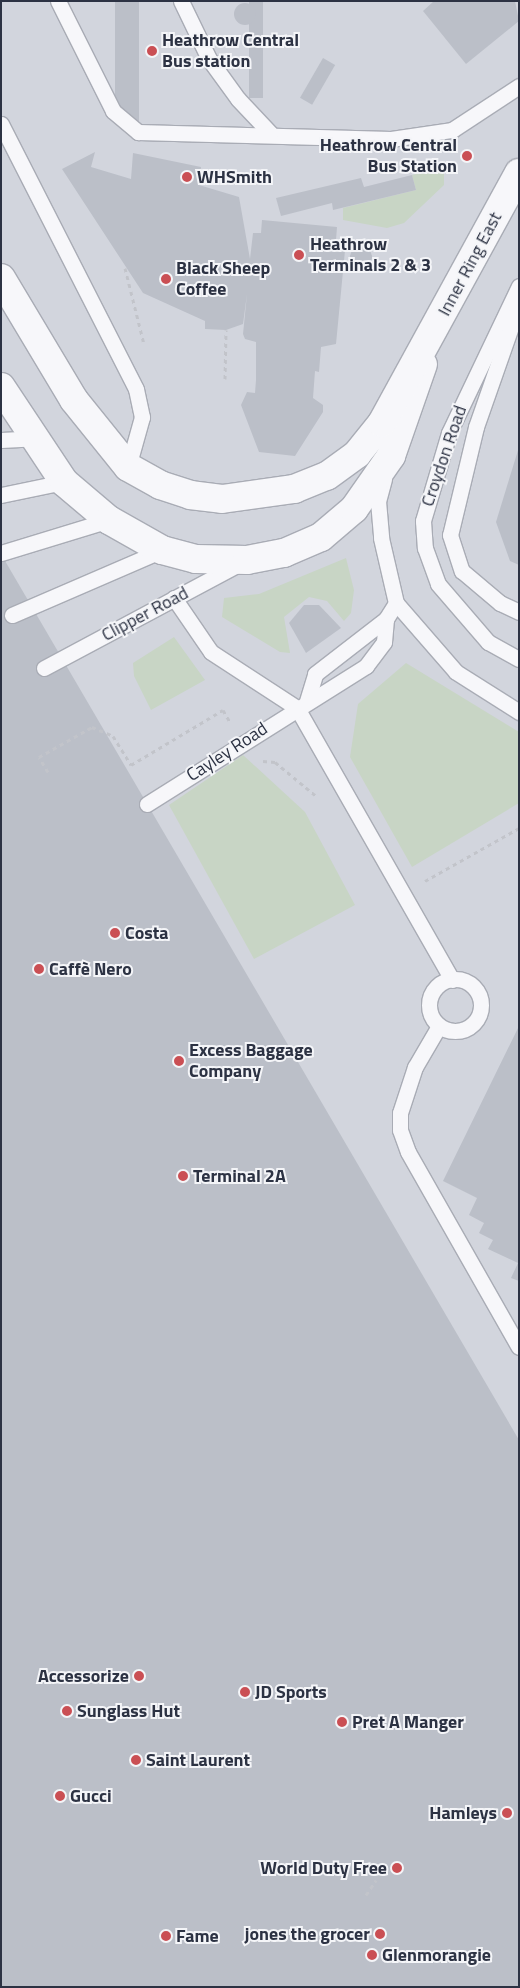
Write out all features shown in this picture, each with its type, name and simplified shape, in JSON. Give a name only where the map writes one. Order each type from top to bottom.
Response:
[{"type":"street","name":"Inner Ring East","points":[[436,328],[519,173]]},
{"type":"street","points":[[1,278],[74,400],[128,467],[160,485],[222,499],[294,489],[327,476],[357,454],[382,423],[436,328]]},
{"type":"street","points":[[5,397],[64,482],[109,520],[162,550],[196,560],[247,560],[284,553],[321,537],[354,509],[391,456],[436,328]]},
{"type":"lane","points":[[58,1],[113,111],[138,132],[270,133],[392,139],[452,130],[519,86]]},
{"type":"lane","points":[[181,1],[209,58],[238,99],[270,133]]},
{"type":"lane","points":[[1,124],[136,389],[142,417],[128,467]]},
{"type":"lane","name":"Croydon Road","points":[[519,286],[449,432],[423,521],[425,548],[438,584],[488,642],[519,659]]},
{"type":"lane","points":[[519,304],[476,427],[450,535],[462,571],[500,603],[519,612]]},
{"type":"lane","points":[[1,440],[35,438]]},
{"type":"lane","points":[[391,456],[378,501],[381,538],[396,603],[456,672],[519,712]]},
{"type":"lane","points":[[1,495],[64,482]]},
{"type":"lane","points":[[1,553],[109,520]]},
{"type":"lane","points":[[12,615],[162,550]]},
{"type":"lane","name":"Clipper Road","points":[[44,668],[247,560]]},
{"type":"lane","points":[[174,598],[211,652],[302,705],[452,980],[474,988],[480,1012],[464,1029],[439,1026]]},
{"type":"lane","name":"Cayley Road","points":[[302,705],[315,674],[386,619],[396,603]]},
{"type":"lane","name":"Cayley Road","points":[[147,804],[243,741],[366,666],[384,642],[386,619]]},
{"type":"lane","points":[[439,1026],[429,1002],[437,987],[452,980]]},
{"type":"lane","points":[[439,1026],[415,1067],[400,1113],[400,1130],[408,1152],[519,1347]]},
{"type":"path","points":[[125,268],[146,351]]},
{"type":"path","points":[[225,379],[226,330]]},
{"type":"path","points":[[48,772],[38,757],[92,727],[113,736],[131,765],[223,710],[256,761],[275,762],[322,800]]},
{"type":"path","points":[[404,893],[519,828]]},
{"type":"path","points":[[366,1895],[376,1880]]},
{"type":"shaded area","points":[[1,1],[519,1],[519,1987],[1,1987]]},
{"type":"green space","points":[[440,169],[444,172],[444,185],[404,223],[387,228],[343,220],[343,208],[416,190],[412,175]]},
{"type":"green space","points":[[346,558],[354,590],[351,613],[344,621],[327,601],[309,597],[284,617],[290,653],[280,652],[222,617],[224,598],[259,594]]},
{"type":"green space","points":[[174,637],[205,680],[151,710],[134,676],[133,663]]},
{"type":"green space","points":[[406,663],[519,732],[519,803],[412,867],[350,757],[358,704]]},
{"type":"green space","points":[[243,755],[305,812],[355,905],[254,959],[169,805]]},
{"type":"building","points":[[115,1],[139,1],[139,123],[115,123]]},
{"type":"building","points":[[249,1],[263,1],[263,98],[249,98]]},
{"type":"building","points":[[434,1],[515,1],[519,21],[466,64],[423,11]]},
{"type":"building","points":[[245,3],[253,6],[256,14],[253,22],[245,25],[237,22],[234,14],[237,6]]},
{"type":"building","points":[[323,58],[335,65],[312,105],[300,98]]},
{"type":"building","points":[[95,152],[91,167],[131,179],[133,153],[201,167],[199,185],[239,197],[250,259],[253,233],[261,233],[262,220],[337,227],[336,240],[346,240],[336,344],[321,347],[319,372],[315,371],[313,398],[323,405],[323,412],[295,456],[259,452],[241,405],[247,392],[255,393],[256,380],[256,342],[245,339],[243,334],[247,294],[243,324],[226,330],[205,329],[205,321],[143,293],[62,169]]},
{"type":"building","points":[[412,175],[416,190],[333,210],[332,203],[281,216],[276,198],[361,178],[364,187]]},
{"type":"building","points":[[361,246],[369,249],[372,257],[369,265],[361,268],[353,265],[350,257],[353,249]]},
{"type":"building","points":[[519,447],[519,565],[510,561],[496,522]]},
{"type":"building","name":"Terminal 2A","points":[[1,554],[519,1440],[519,1987],[1,1987]]},
{"type":"building","points":[[304,605],[319,605],[341,628],[306,653],[289,623]]},
{"type":"building","points":[[519,1026],[519,1281],[511,1278],[518,1263],[488,1249],[493,1240],[479,1233],[484,1223],[469,1215],[477,1198],[443,1181]]},
{"type":"place","name":"Heathrow Central Bus station","points":[[152,51]]},
{"type":"place","name":"Heathrow Central Bus Station","points":[[467,156]]},
{"type":"place","name":"WHSmith","points":[[187,177]]},
{"type":"place","name":"Heathrow Terminals 2 & 3","points":[[299,255]]},
{"type":"place","name":"Black Sheep Coffee","points":[[166,279]]},
{"type":"place","name":"Costa","points":[[115,933]]},
{"type":"place","name":"Caffè Nero","points":[[39,969]]},
{"type":"place","name":"Excess Baggage Company","points":[[179,1061]]},
{"type":"place","name":"Terminal 2A","points":[[183,1176]]},
{"type":"place","name":"Accessorize","points":[[139,1676]]},
{"type":"place","name":"JD Sports","points":[[245,1692]]},
{"type":"place","name":"Sunglass Hut","points":[[67,1711]]},
{"type":"place","name":"Pret A Manger","points":[[342,1722]]},
{"type":"place","name":"Saint Laurent","points":[[136,1760]]},
{"type":"place","name":"Gucci","points":[[60,1796]]},
{"type":"place","name":"Hamleys","points":[[507,1813]]},
{"type":"place","name":"World Duty Free","points":[[397,1868]]},
{"type":"place","name":"jones the grocer","points":[[380,1934]]},
{"type":"place","name":"Fame","points":[[166,1936]]},
{"type":"place","name":"Glenmorangie","points":[[372,1955]]}]
